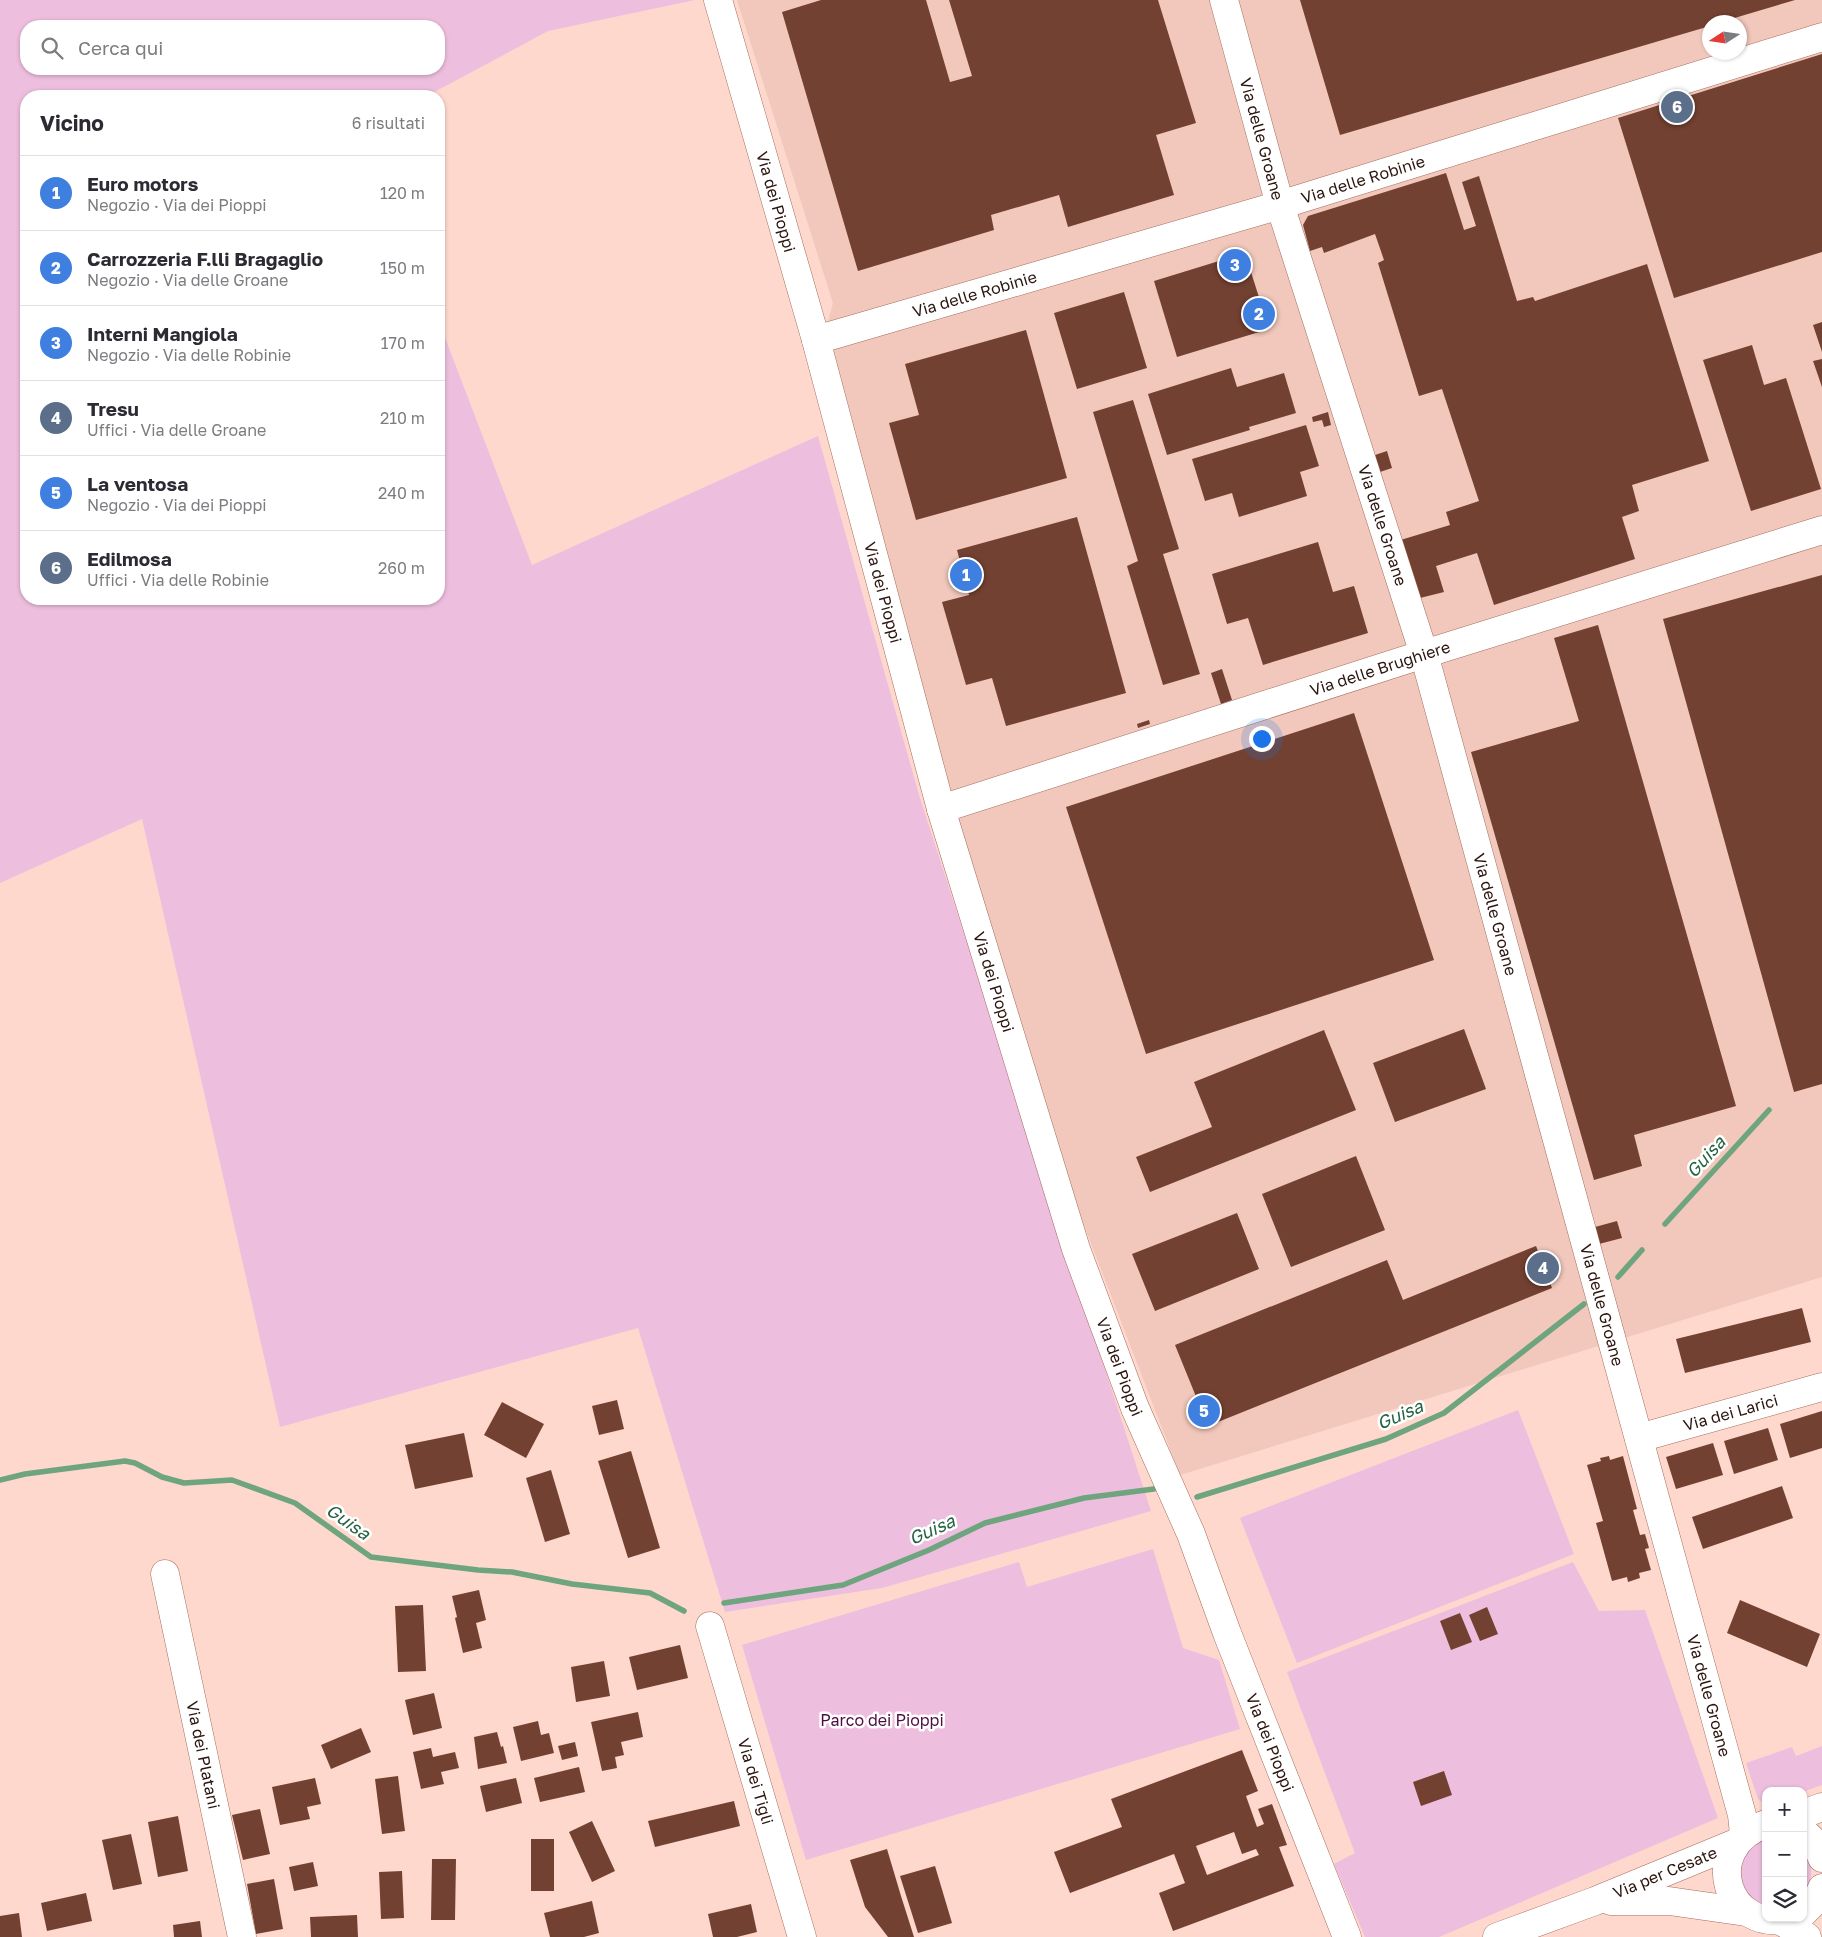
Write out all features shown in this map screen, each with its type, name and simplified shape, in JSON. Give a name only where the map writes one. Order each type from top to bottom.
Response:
[{"type":"street","name":"Via dei Pioppi","points":[[718,0],[816,340],[941,809],[1073,1239],[1135,1408],[1191,1534],[1227,1633],[1347,1937]]},
{"type":"street","name":"Via delle Groane","points":[[1224,0],[1280,206],[1424,654],[1748,1834]]},
{"type":"street","name":"Via delle Robinie","points":[[816,340],[1280,206],[1822,37]]},
{"type":"street","name":"Via delle Brughiere","points":[[941,809],[1424,654],[1822,530]]},
{"type":"street","name":"Via dei Larici","points":[[1639,1438],[1822,1387]]},
{"type":"street","name":"Via dei Platani","points":[[165,1574],[242,1937]]},
{"type":"street","name":"Via dei Tigli","points":[[710,1626],[802,1937]]},
{"type":"street","points":[[1807,1813],[1822,1808]]},
{"type":"street","name":"Via per Cesate","points":[[1497,1937],[1556,1927],[1595,1902],[1748,1834]]},
{"type":"street","points":[[1746,1912],[1735,1901],[1729,1887],[1726,1872],[1729,1857],[1748,1834]]},
{"type":"street","points":[[1807,1834],[1818,1848],[1822,1858]]},
{"type":"street","points":[[1807,1906],[1817,1899],[1822,1888]]},
{"type":"street","name":"Via per Cesate","points":[[1595,1902],[1630,1900],[1669,1902],[1746,1912],[1762,1919]]},
{"type":"street","points":[[1796,1922],[1807,1937]]},
{"type":"shaded area","points":[[737,0],[1822,0],[1822,1277],[1180,1475],[1082,1220],[958,837],[824,336],[833,303]]},
{"type":"green space","points":[[0,0],[695,0],[548,31],[438,90],[20,90],[20,605],[445,605],[445,338],[532,565],[818,436],[919,795],[1151,1511],[882,1588],[725,1612],[638,1328],[280,1427],[142,819],[0,883]]},
{"type":"green space","points":[[1518,1410],[1574,1554],[1297,1663],[1240,1518]]},
{"type":"green space","name":"Parco dei Pioppi","points":[[1153,1549],[1183,1648],[1219,1660],[1240,1729],[806,1860],[742,1645],[1019,1562],[1027,1587]]},
{"type":"green space","points":[[1573,1562],[1599,1611],[1645,1610],[1718,1818],[1439,1937],[1365,1937],[1334,1864],[1355,1853],[1287,1672]]},
{"type":"green space","points":[[1822,1746],[1822,1785],[1807,1791],[1807,1787],[1762,1787],[1762,1802],[1759,1800],[1746,1763],[1792,1747],[1796,1756]]},
{"type":"green space","points":[[1762,1840],[1762,1906],[1750,1900],[1739,1879],[1742,1855]]},
{"type":"green space","points":[[1807,1857],[1811,1867],[1807,1887]]},
{"type":"building","points":[[821,0],[926,0],[950,82],[972,76],[949,0],[1158,0],[1196,123],[1156,135],[1174,195],[1068,227],[1059,195],[991,215],[994,230],[858,271],[782,12]]},
{"type":"building","points":[[1300,0],[1795,0],[1745,15],[1702,15],[1702,28],[1340,135]]},
{"type":"building","points":[[1822,54],[1822,252],[1674,298],[1618,118]]},
{"type":"building","points":[[1446,173],[1464,230],[1476,226],[1462,182],[1479,176],[1517,301],[1533,297],[1535,301],[1647,264],[1709,461],[1632,485],[1639,511],[1622,517],[1635,559],[1494,605],[1477,553],[1436,566],[1444,592],[1412,600],[1394,542],[1450,525],[1446,512],[1479,501],[1442,389],[1419,396],[1378,263],[1384,260],[1375,234],[1324,253],[1322,247],[1310,251],[1303,225],[1308,216]]},
{"type":"building","points":[[1245,253],[1269,329],[1177,357],[1154,281]]},
{"type":"building","points":[[1124,292],[1147,368],[1077,389],[1054,313]]},
{"type":"building","points":[[1822,322],[1822,352],[1813,325]]},
{"type":"building","points":[[1026,330],[1067,478],[916,520],[889,423],[919,415],[905,364]]},
{"type":"building","points":[[1752,345],[1764,385],[1786,378],[1821,489],[1751,511],[1703,360]]},
{"type":"building","points":[[1822,359],[1822,387],[1813,361]]},
{"type":"building","points":[[1231,368],[1237,387],[1284,373],[1296,413],[1249,427],[1250,430],[1167,455],[1148,394]]},
{"type":"building","points":[[1133,400],[1179,549],[1163,554],[1200,674],[1163,685],[1127,566],[1138,561],[1093,412]]},
{"type":"building","points":[[1328,412],[1331,425],[1324,427],[1322,420],[1313,422],[1312,417]]},
{"type":"building","points":[[1306,425],[1319,466],[1300,472],[1307,496],[1239,517],[1232,493],[1205,501],[1192,459]]},
{"type":"building","points":[[1387,451],[1392,468],[1380,472],[1375,455]]},
{"type":"building","points":[[1077,517],[1126,693],[1006,726],[992,678],[966,685],[942,602],[969,595],[957,550]]},
{"type":"building","points":[[1318,542],[1333,592],[1354,586],[1368,633],[1263,665],[1248,618],[1227,624],[1212,574]]},
{"type":"building","points":[[1822,575],[1822,1084],[1794,1092],[1663,619]]},
{"type":"building","points":[[1598,625],[1736,1106],[1634,1135],[1642,1166],[1594,1180],[1471,752],[1579,721],[1554,638]]},
{"type":"building","points":[[1222,669],[1232,700],[1221,704],[1211,673]]},
{"type":"building","points":[[1354,713],[1434,960],[1146,1054],[1066,807]]},
{"type":"building","points":[[1149,720],[1150,724],[1138,728],[1137,724]]},
{"type":"building","points":[[1464,1029],[1486,1089],[1395,1122],[1373,1063]]},
{"type":"building","points":[[1324,1030],[1356,1110],[1150,1192],[1136,1157],[1212,1127],[1194,1082]]},
{"type":"building","points":[[1356,1156],[1385,1230],[1291,1267],[1262,1194]]},
{"type":"building","points":[[1237,1213],[1259,1269],[1155,1311],[1132,1254]]},
{"type":"building","points":[[1617,1221],[1622,1238],[1599,1244],[1595,1227]]},
{"type":"building","points":[[1536,1246],[1552,1288],[1208,1426],[1175,1345],[1387,1260],[1403,1300]]},
{"type":"building","points":[[1802,1308],[1811,1342],[1685,1373],[1676,1339]]},
{"type":"building","points":[[617,1400],[624,1429],[599,1435],[592,1406]]},
{"type":"building","points":[[502,1402],[544,1424],[526,1458],[484,1435]]},
{"type":"building","points":[[1822,1411],[1822,1448],[1790,1458],[1780,1424]]},
{"type":"building","points":[[1768,1428],[1778,1460],[1734,1474],[1724,1441]]},
{"type":"building","points":[[464,1433],[473,1477],[415,1489],[405,1445]]},
{"type":"building","points":[[1713,1443],[1723,1475],[1676,1489],[1666,1457]]},
{"type":"building","points":[[631,1451],[660,1548],[628,1558],[598,1461]]},
{"type":"building","points":[[1609,1456],[1610,1460],[1623,1456],[1637,1509],[1633,1510],[1640,1535],[1645,1534],[1649,1548],[1645,1549],[1651,1570],[1639,1573],[1640,1578],[1628,1582],[1627,1577],[1612,1581],[1596,1523],[1603,1521],[1587,1465],[1601,1461],[1600,1458]]},
{"type":"building","points":[[551,1470],[570,1534],[545,1542],[526,1478]]},
{"type":"building","points":[[1782,1486],[1793,1518],[1703,1549],[1692,1517]]},
{"type":"building","points":[[479,1590],[486,1620],[476,1623],[482,1648],[463,1653],[452,1596]]},
{"type":"building","points":[[1740,1600],[1820,1634],[1807,1667],[1727,1633]]},
{"type":"building","points":[[423,1605],[426,1671],[398,1672],[395,1606]]},
{"type":"building","points":[[1487,1607],[1498,1634],[1480,1641],[1469,1615]]},
{"type":"building","points":[[1460,1613],[1472,1642],[1451,1650],[1440,1621]]},
{"type":"building","points":[[680,1645],[688,1678],[637,1690],[629,1657]]},
{"type":"building","points":[[604,1661],[610,1696],[576,1702],[571,1667]]},
{"type":"building","points":[[434,1693],[442,1728],[413,1735],[405,1700]]},
{"type":"building","points":[[638,1712],[643,1737],[621,1742],[624,1755],[615,1757],[617,1768],[602,1771],[591,1722]]},
{"type":"building","points":[[538,1721],[541,1735],[549,1733],[554,1753],[521,1761],[513,1727]]},
{"type":"building","points":[[361,1728],[371,1752],[331,1769],[321,1745]]},
{"type":"building","points":[[497,1732],[507,1763],[478,1769],[474,1737]]},
{"type":"building","points":[[575,1742],[578,1756],[562,1760],[558,1746]]},
{"type":"building","points":[[431,1748],[433,1757],[455,1752],[459,1768],[441,1772],[444,1784],[421,1789],[413,1752]]},
{"type":"building","points":[[1242,1750],[1258,1791],[1246,1796],[1257,1827],[1264,1824],[1258,1809],[1272,1804],[1287,1845],[1279,1847],[1294,1886],[1173,1931],[1159,1893],[1185,1883],[1174,1854],[1070,1893],[1054,1852],[1122,1827],[1111,1799]],"holes":[[[1234,1832],[1242,1854],[1256,1849],[1259,1855],[1207,1875],[1196,1846]]]},
{"type":"building","points":[[579,1767],[585,1792],[540,1802],[534,1778]]},
{"type":"building","points":[[1444,1771],[1452,1795],[1421,1806],[1413,1782]]},
{"type":"building","points":[[398,1776],[405,1831],[382,1834],[375,1779]]},
{"type":"building","points":[[315,1778],[321,1804],[307,1807],[310,1819],[280,1825],[272,1787]]},
{"type":"building","points":[[516,1778],[522,1803],[486,1812],[480,1786]]},
{"type":"building","points":[[734,1801],[740,1826],[655,1847],[648,1821]]},
{"type":"building","points":[[260,1809],[270,1854],[243,1860],[232,1815]]},
{"type":"building","points":[[178,1816],[188,1871],[158,1877],[148,1822]]},
{"type":"building","points":[[592,1821],[615,1871],[592,1882],[569,1832]]},
{"type":"building","points":[[131,1834],[142,1884],[113,1890],[102,1840]]},
{"type":"building","points":[[531,1839],[554,1839],[554,1891],[531,1891]]},
{"type":"building","points":[[887,1849],[914,1937],[888,1937],[865,1907],[850,1860]]},
{"type":"building","points":[[432,1859],[456,1859],[455,1920],[431,1920]]},
{"type":"building","points":[[313,1862],[318,1886],[294,1891],[289,1867]]},
{"type":"building","points":[[935,1866],[952,1923],[918,1933],[900,1876]]},
{"type":"building","points":[[402,1871],[404,1918],[381,1919],[379,1872]]},
{"type":"building","points":[[274,1879],[283,1929],[256,1934],[247,1884]]},
{"type":"building","points":[[86,1893],[92,1921],[47,1931],[41,1903]]},
{"type":"building","points":[[592,1901],[599,1933],[584,1937],[550,1937],[544,1913]]},
{"type":"building","points":[[751,1904],[757,1932],[737,1937],[713,1937],[708,1914]]},
{"type":"building","points":[[19,1913],[22,1937],[0,1937],[0,1916]]},
{"type":"building","points":[[357,1915],[358,1937],[311,1937],[310,1917]]},
{"type":"building","points":[[200,1921],[202,1937],[174,1937],[173,1925]]},
{"type":"waterway","name":"Guisa","points":[[1665,1224],[1769,1110]]},
{"type":"waterway","name":"Guisa","points":[[1618,1277],[1642,1250]]},
{"type":"waterway","name":"Guisa","points":[[1197,1497],[1386,1439],[1444,1413],[1584,1304]]},
{"type":"waterway","name":"Guisa","points":[[0,1480],[25,1474],[125,1461],[135,1463],[162,1477],[184,1483],[232,1480],[295,1503],[371,1557],[478,1570],[512,1572],[572,1584],[650,1593],[684,1611]]},
{"type":"waterway","name":"Guisa","points":[[724,1603],[843,1585],[929,1550],[985,1523],[1084,1498],[1154,1489]]},
{"type":"place","name":"Edilmosa","points":[[1677,107]]},
{"type":"place","name":"Interni Mangiola","points":[[1235,265]]},
{"type":"place","name":"Carrozzeria F.lli Bragaglio","points":[[1259,314]]},
{"type":"place","name":"Euro motors","points":[[966,575]]},
{"type":"place","name":"Tresu","points":[[1543,1268]]},
{"type":"place","name":"La ventosa","points":[[1204,1411]]}]
